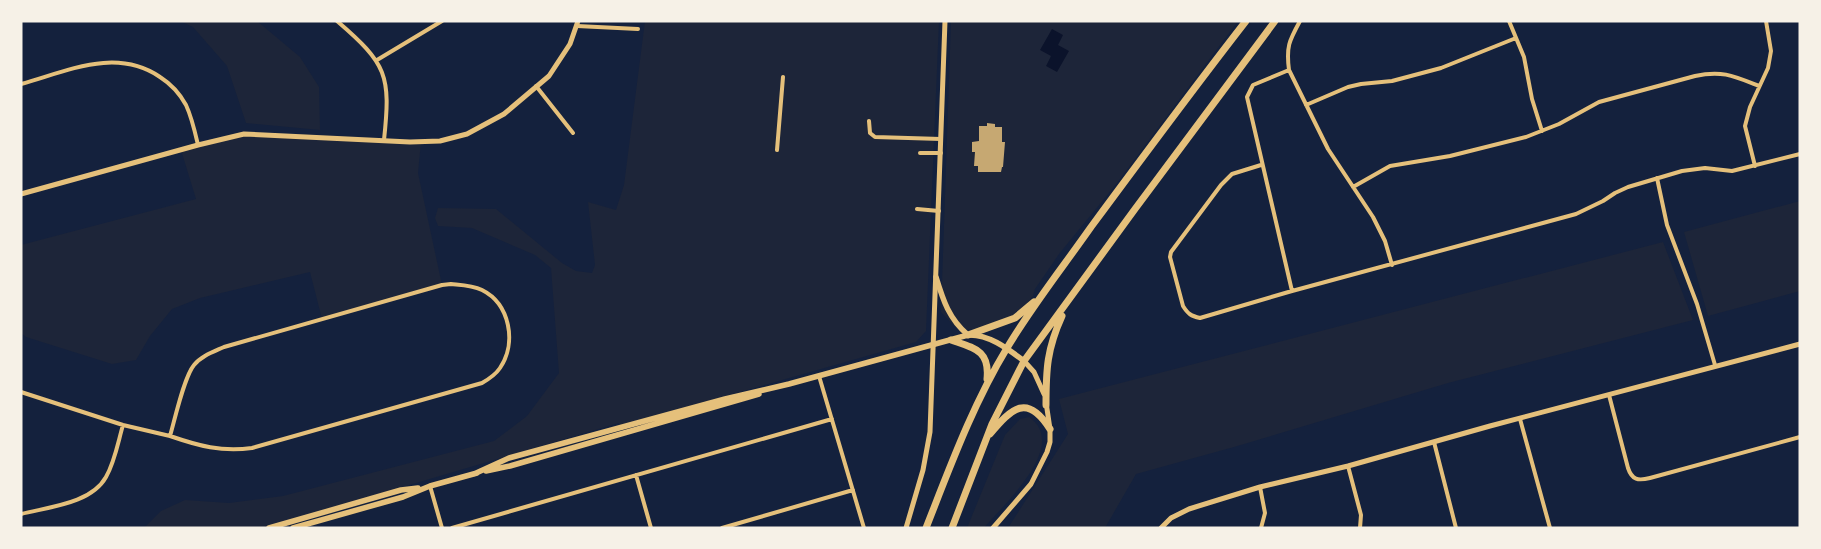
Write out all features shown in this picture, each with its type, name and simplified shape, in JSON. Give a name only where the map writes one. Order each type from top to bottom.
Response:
[{"type":"highway","points":[[926,528],[955,454],[986,385],[1007,348],[1040,297],[1246,21]]},
{"type":"highway","points":[[952,528],[992,424],[1024,361],[1276,21]]},
{"type":"highway","points":[[968,335],[1015,318],[1040,297]]},
{"type":"highway","points":[[1046,405],[1048,358],[1054,333],[1066,305]]},
{"type":"highway","points":[[950,340],[983,354],[987,360],[988,369],[986,385]]},
{"type":"highway","points":[[986,438],[1007,414],[1020,408],[1036,410],[1050,429]]},
{"type":"main road","points":[[936,277],[943,303],[951,318],[968,335]]},
{"type":"main road","points":[[293,528],[402,497],[430,486],[510,466],[688,416],[789,384],[968,335],[980,336],[1007,348],[1024,361]]},
{"type":"main road","points":[[269,528],[401,490],[430,486]]},
{"type":"street","points":[[337,21],[358,39],[377,60],[386,85],[388,98],[384,140]]},
{"type":"street","points":[[377,60],[442,21]]},
{"type":"street","points":[[906,528],[928,446],[934,344],[945,21]]},
{"type":"street","points":[[1300,21],[1288,44],[1289,70],[1328,149],[1379,229],[1385,241],[1392,265]]},
{"type":"street","points":[[1509,21],[1524,57],[1532,99],[1542,131]]},
{"type":"street","points":[[1754,166],[1745,126],[1750,107],[1768,68],[1771,51],[1766,21]]},
{"type":"street","points":[[21,194],[244,134],[431,142],[467,134],[504,114],[549,76],[570,44],[577,23],[638,29]]},
{"type":"street","points":[[1306,105],[1348,87],[1392,81],[1441,68],[1516,38]]},
{"type":"street","points":[[21,84],[98,64],[121,62],[138,66],[168,82],[177,92],[186,107],[198,145]]},
{"type":"street","points":[[1289,70],[1252,85],[1247,97],[1292,291]]},
{"type":"street","points":[[1353,187],[1390,166],[1450,156],[1542,131],[1600,102],[1711,72],[1725,73],[1759,86]]},
{"type":"street","points":[[777,150],[783,78]]},
{"type":"street","points":[[536,86],[573,133]]},
{"type":"street","points":[[869,121],[870,133],[875,137],[941,139]]},
{"type":"street","points":[[920,153],[941,153]]},
{"type":"street","points":[[1262,164],[1232,174],[1221,185],[1171,252],[1170,258],[1183,306],[1187,313],[1193,316],[1200,318],[1576,214],[1614,193],[1657,178],[1696,169],[1732,171],[1800,154]]},
{"type":"street","points":[[1657,178],[1668,225],[1697,304],[1715,365]]},
{"type":"street","points":[[917,209],[938,210]]},
{"type":"street","points":[[21,392],[123,425],[170,436],[196,445],[239,450],[252,448],[476,386],[496,372],[504,362],[509,344],[509,331],[505,315],[496,300],[482,290],[469,286],[442,285],[224,347],[203,357],[193,366],[170,436]]},
{"type":"street","points":[[1161,528],[1171,518],[1189,509],[1260,487],[1348,466],[1715,365],[1800,344]]},
{"type":"street","points":[[993,528],[1032,484],[1048,452],[1050,442],[1050,429],[1043,391],[1034,372],[1024,361]]},
{"type":"street","points":[[819,376],[864,528]]},
{"type":"street","points":[[1609,395],[1628,468],[1632,476],[1637,480],[1800,437]]},
{"type":"street","points":[[452,528],[832,419]]},
{"type":"street","points":[[1520,419],[1550,528]]},
{"type":"street","points":[[21,514],[78,498],[92,492],[99,486],[110,469],[123,425]]},
{"type":"street","points":[[1434,442],[1456,528]]},
{"type":"street","points":[[1348,466],[1359,508],[1360,528]]},
{"type":"street","points":[[636,476],[651,528]]},
{"type":"street","points":[[430,486],[442,528]]},
{"type":"street","points":[[1260,487],[1264,513],[1261,528]]},
{"type":"street","points":[[722,528],[853,490]]},
{"type":"shaded area","points":[[180,21],[257,21],[300,57],[319,87],[320,130],[246,123],[227,66],[193,27]]},
{"type":"shaded area","points":[[645,21],[939,21],[926,331],[916,342],[620,426],[619,423],[264,528],[144,528],[161,511],[185,500],[229,503],[283,496],[494,441],[527,416],[559,373],[551,268],[535,255],[472,228],[438,226],[435,218],[438,208],[496,209],[562,263],[576,271],[592,273],[595,265],[588,202],[616,210],[624,185]]},
{"type":"shaded area","points":[[951,21],[1238,21],[1117,183],[1059,254],[1024,308],[1016,315],[977,329],[962,330],[954,326],[941,312]]},
{"type":"shaded area","points":[[1052,29],[1063,35],[1058,45],[1069,51],[1057,72],[1046,66],[1051,56],[1040,50]]},
{"type":"shaded area","points":[[244,134],[421,142],[418,173],[442,285],[322,319],[310,272],[200,298],[172,309],[150,336],[136,360],[112,364],[26,337],[21,333],[21,245],[196,199],[181,150]]},
{"type":"shaded area","points":[[1800,201],[1800,291],[1708,316],[1684,232]]},
{"type":"shaded area","points":[[1663,242],[1693,320],[1448,383],[1234,447],[1136,474],[1105,528],[1008,528],[1068,434],[1059,399]]},
{"type":"shaded area","points":[[1029,417],[1040,429],[1042,443],[1038,458],[1017,490],[984,528],[967,528],[1005,435],[1020,419]]},
{"type":"building","points":[[987,123],[995,124],[995,127],[1002,127],[1002,142],[1005,142],[1001,172],[978,172],[978,166],[974,166],[975,152],[972,152],[972,142],[979,141],[979,126],[987,126]]}]
